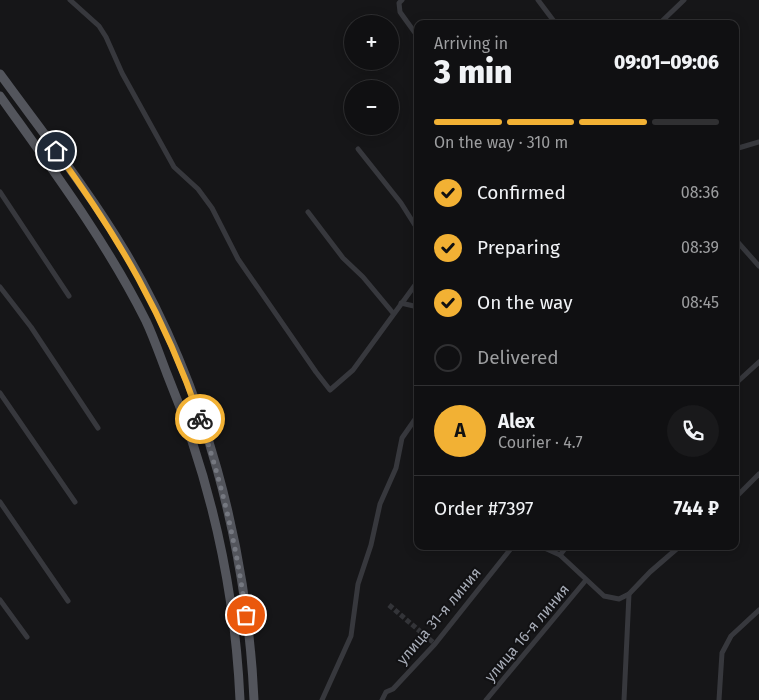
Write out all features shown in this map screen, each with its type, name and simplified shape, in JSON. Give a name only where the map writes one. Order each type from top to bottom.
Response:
[{"type":"main road","points":[[0,74],[101,212],[167,332],[217,470],[238,559],[252,653],[254,700]]},
{"type":"main road","points":[[0,96],[71,196],[109,255],[146,322],[178,398],[199,461],[227,576],[238,649],[240,700]]},
{"type":"street","points":[[70,0],[99,26],[122,73],[174,167],[198,190],[212,208],[238,258],[330,390],[353,370],[414,286]]},
{"type":"street","points":[[402,0],[399,3],[400,12],[414,31]]},
{"type":"street","points":[[538,0],[553,20]]},
{"type":"street","points":[[663,20],[684,0]]},
{"type":"street","points":[[739,148],[759,142]]},
{"type":"street","points":[[358,149],[414,224]]},
{"type":"street","points":[[0,192],[69,296]]},
{"type":"street","points":[[308,212],[343,258],[363,277],[393,313]]},
{"type":"street","points":[[739,244],[759,266]]},
{"type":"street","points":[[0,287],[31,327],[98,428]]},
{"type":"street","points":[[401,303],[414,306]]},
{"type":"street","points":[[739,380],[759,362]]},
{"type":"street","points":[[0,393],[75,502]]},
{"type":"street","points":[[322,700],[351,636],[358,584],[371,545],[380,504],[396,468],[402,438],[414,422]]},
{"type":"street","points":[[739,494],[759,474]]},
{"type":"street","points":[[0,502],[68,601]]},
{"type":"street","name":"улица 31-я линия","points":[[382,700],[386,692],[393,689],[434,644],[510,550]]},
{"type":"street","points":[[549,550],[560,555],[604,596],[619,599],[629,594],[650,572],[675,550]]},
{"type":"street","points":[[560,555],[564,550]]},
{"type":"street","name":"улица 16-я линия","points":[[486,700],[586,580]]},
{"type":"street","points":[[624,700],[629,594]]},
{"type":"street","points":[[0,600],[27,637]]},
{"type":"street","points":[[720,700],[722,653],[731,636],[759,610]]},
{"type":"tunnel","points":[[389,605],[435,644]]},
{"type":"way so far","points":[[200,419],[217,470],[232,530],[246,615]]},
{"type":"route","points":[[56,151],[101,212],[144,286],[173,346],[200,419]]}]
